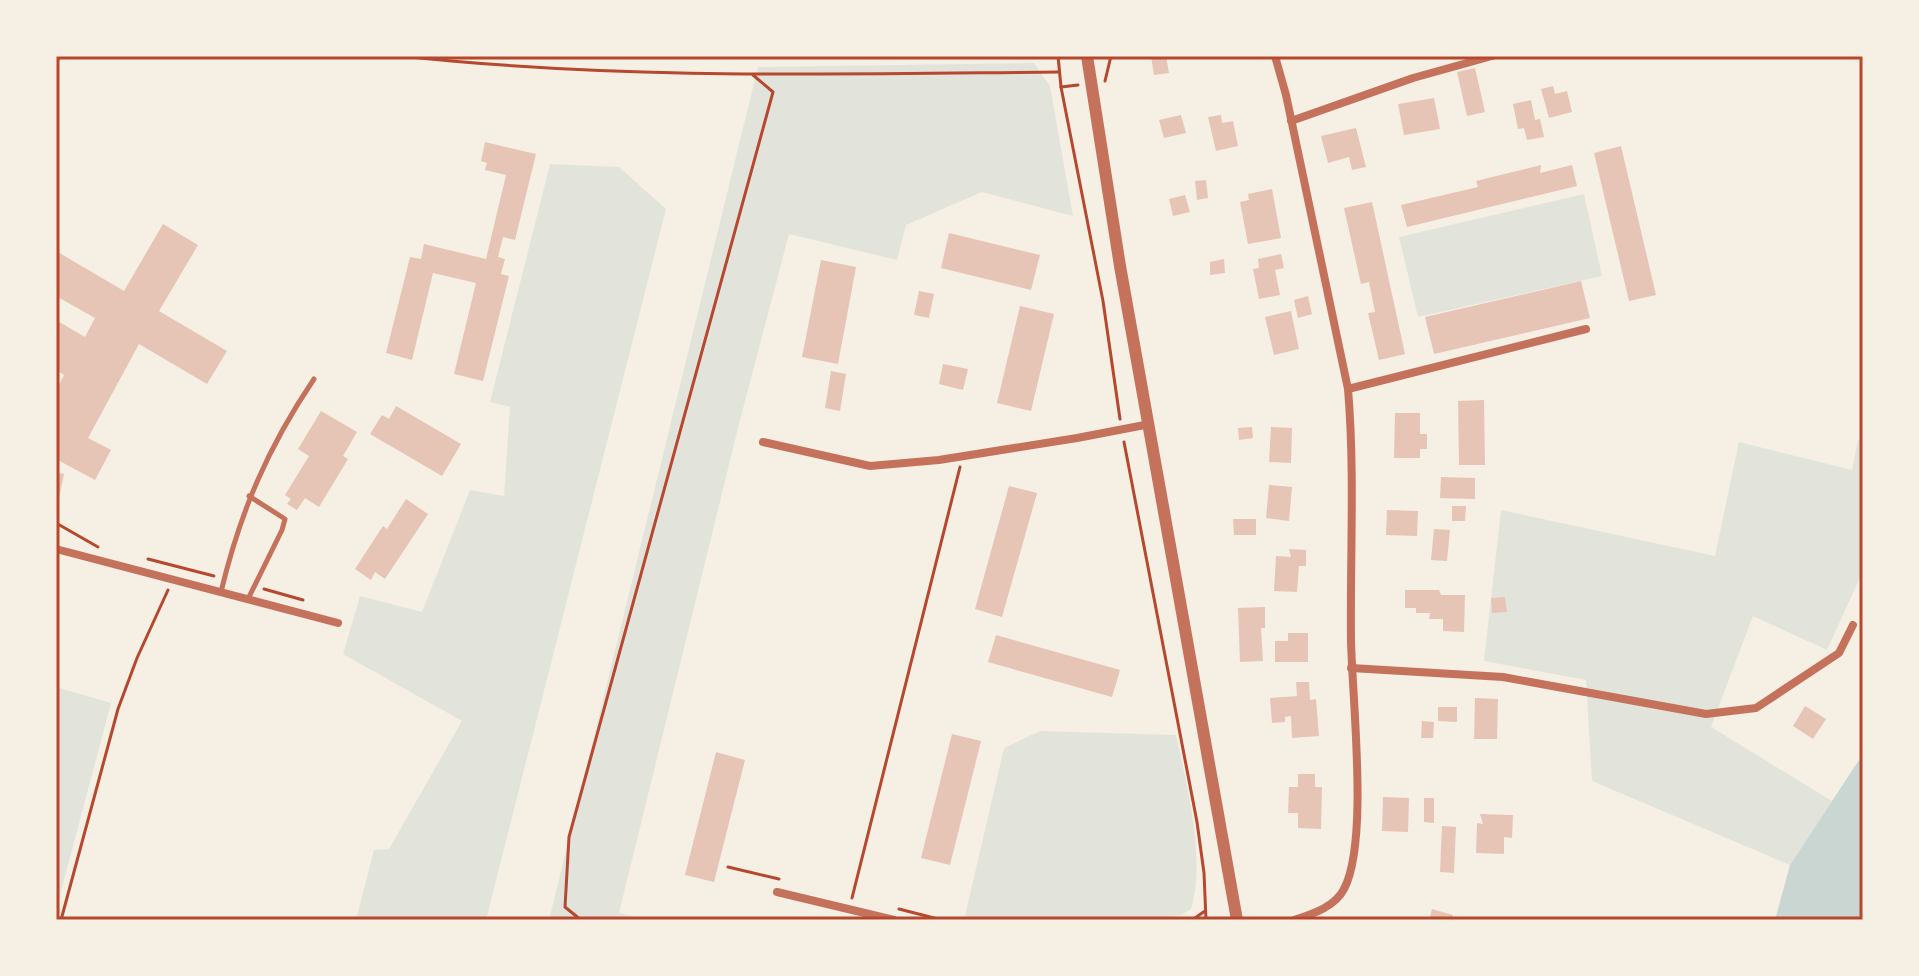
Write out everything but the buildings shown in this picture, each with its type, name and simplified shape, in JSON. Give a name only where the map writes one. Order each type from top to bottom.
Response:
[{"type":"street","points":[[1087,56],[1120,266],[1237,920]]},
{"type":"street","points":[[1275,56],[1348,389],[1351,429],[1351,668],[1356,836],[1351,871],[1344,891],[1331,905],[1294,920]]},
{"type":"street","points":[[1291,121],[1413,78],[1492,56]]},
{"type":"street","points":[[1348,389],[1586,329]]},
{"type":"street","points":[[763,442],[870,466],[963,456],[1150,424]]},
{"type":"street","points":[[56,549],[338,623]]},
{"type":"street","points":[[1351,668],[1503,677],[1706,714],[1756,708],[1839,653],[1853,625]]},
{"type":"street","points":[[777,892],[894,920]]},
{"type":"lane","points":[[221,592],[249,496],[284,423],[314,379]]},
{"type":"lane","points":[[248,599],[285,519],[249,496]]},
{"type":"path","points":[[56,63],[60,56]]},
{"type":"path","points":[[401,56],[459,62],[753,75],[1059,72]]},
{"type":"path","points":[[1058,56],[1103,301],[1121,429],[1197,822],[1206,920]]},
{"type":"path","points":[[581,920],[565,907],[569,837],[773,92],[753,75]]},
{"type":"path","points":[[849,909],[963,456]]},
{"type":"path","points":[[56,523],[98,547]]},
{"type":"path","points":[[140,557],[224,578]]},
{"type":"path","points":[[61,920],[118,709],[137,658],[173,580]]},
{"type":"path","points":[[254,586],[305,600]]},
{"type":"path","points":[[1192,920],[1205,911]]},
{"type":"shaded area","points":[[1034,63],[1050,86],[1073,216],[982,192],[906,225],[897,260],[789,234],[619,913],[647,920],[549,920],[758,67]]},
{"type":"shaded area","points":[[550,164],[619,167],[666,209],[486,920],[356,920],[374,850],[389,849],[462,721],[343,654],[360,596],[422,612],[470,490],[504,496],[510,407],[490,402]]},
{"type":"shaded area","points":[[1584,194],[1602,276],[1418,317],[1399,237]]},
{"type":"shaded area","points":[[1858,440],[1863,442],[1863,571],[1827,650],[1753,616],[1711,727],[1832,801],[1790,865],[1592,781],[1586,680],[1484,661],[1501,510],[1715,556],[1739,442],[1852,470]]},
{"type":"shaded area","points":[[56,687],[111,703],[56,910]]},
{"type":"shaded area","points":[[1040,731],[1176,735],[1196,845],[1197,868],[1191,909],[1181,915],[1155,920],[981,920],[965,916],[1004,748]]},
{"type":"shaded area","points":[[1863,754],[1863,920],[1775,920],[1790,865]]}]
